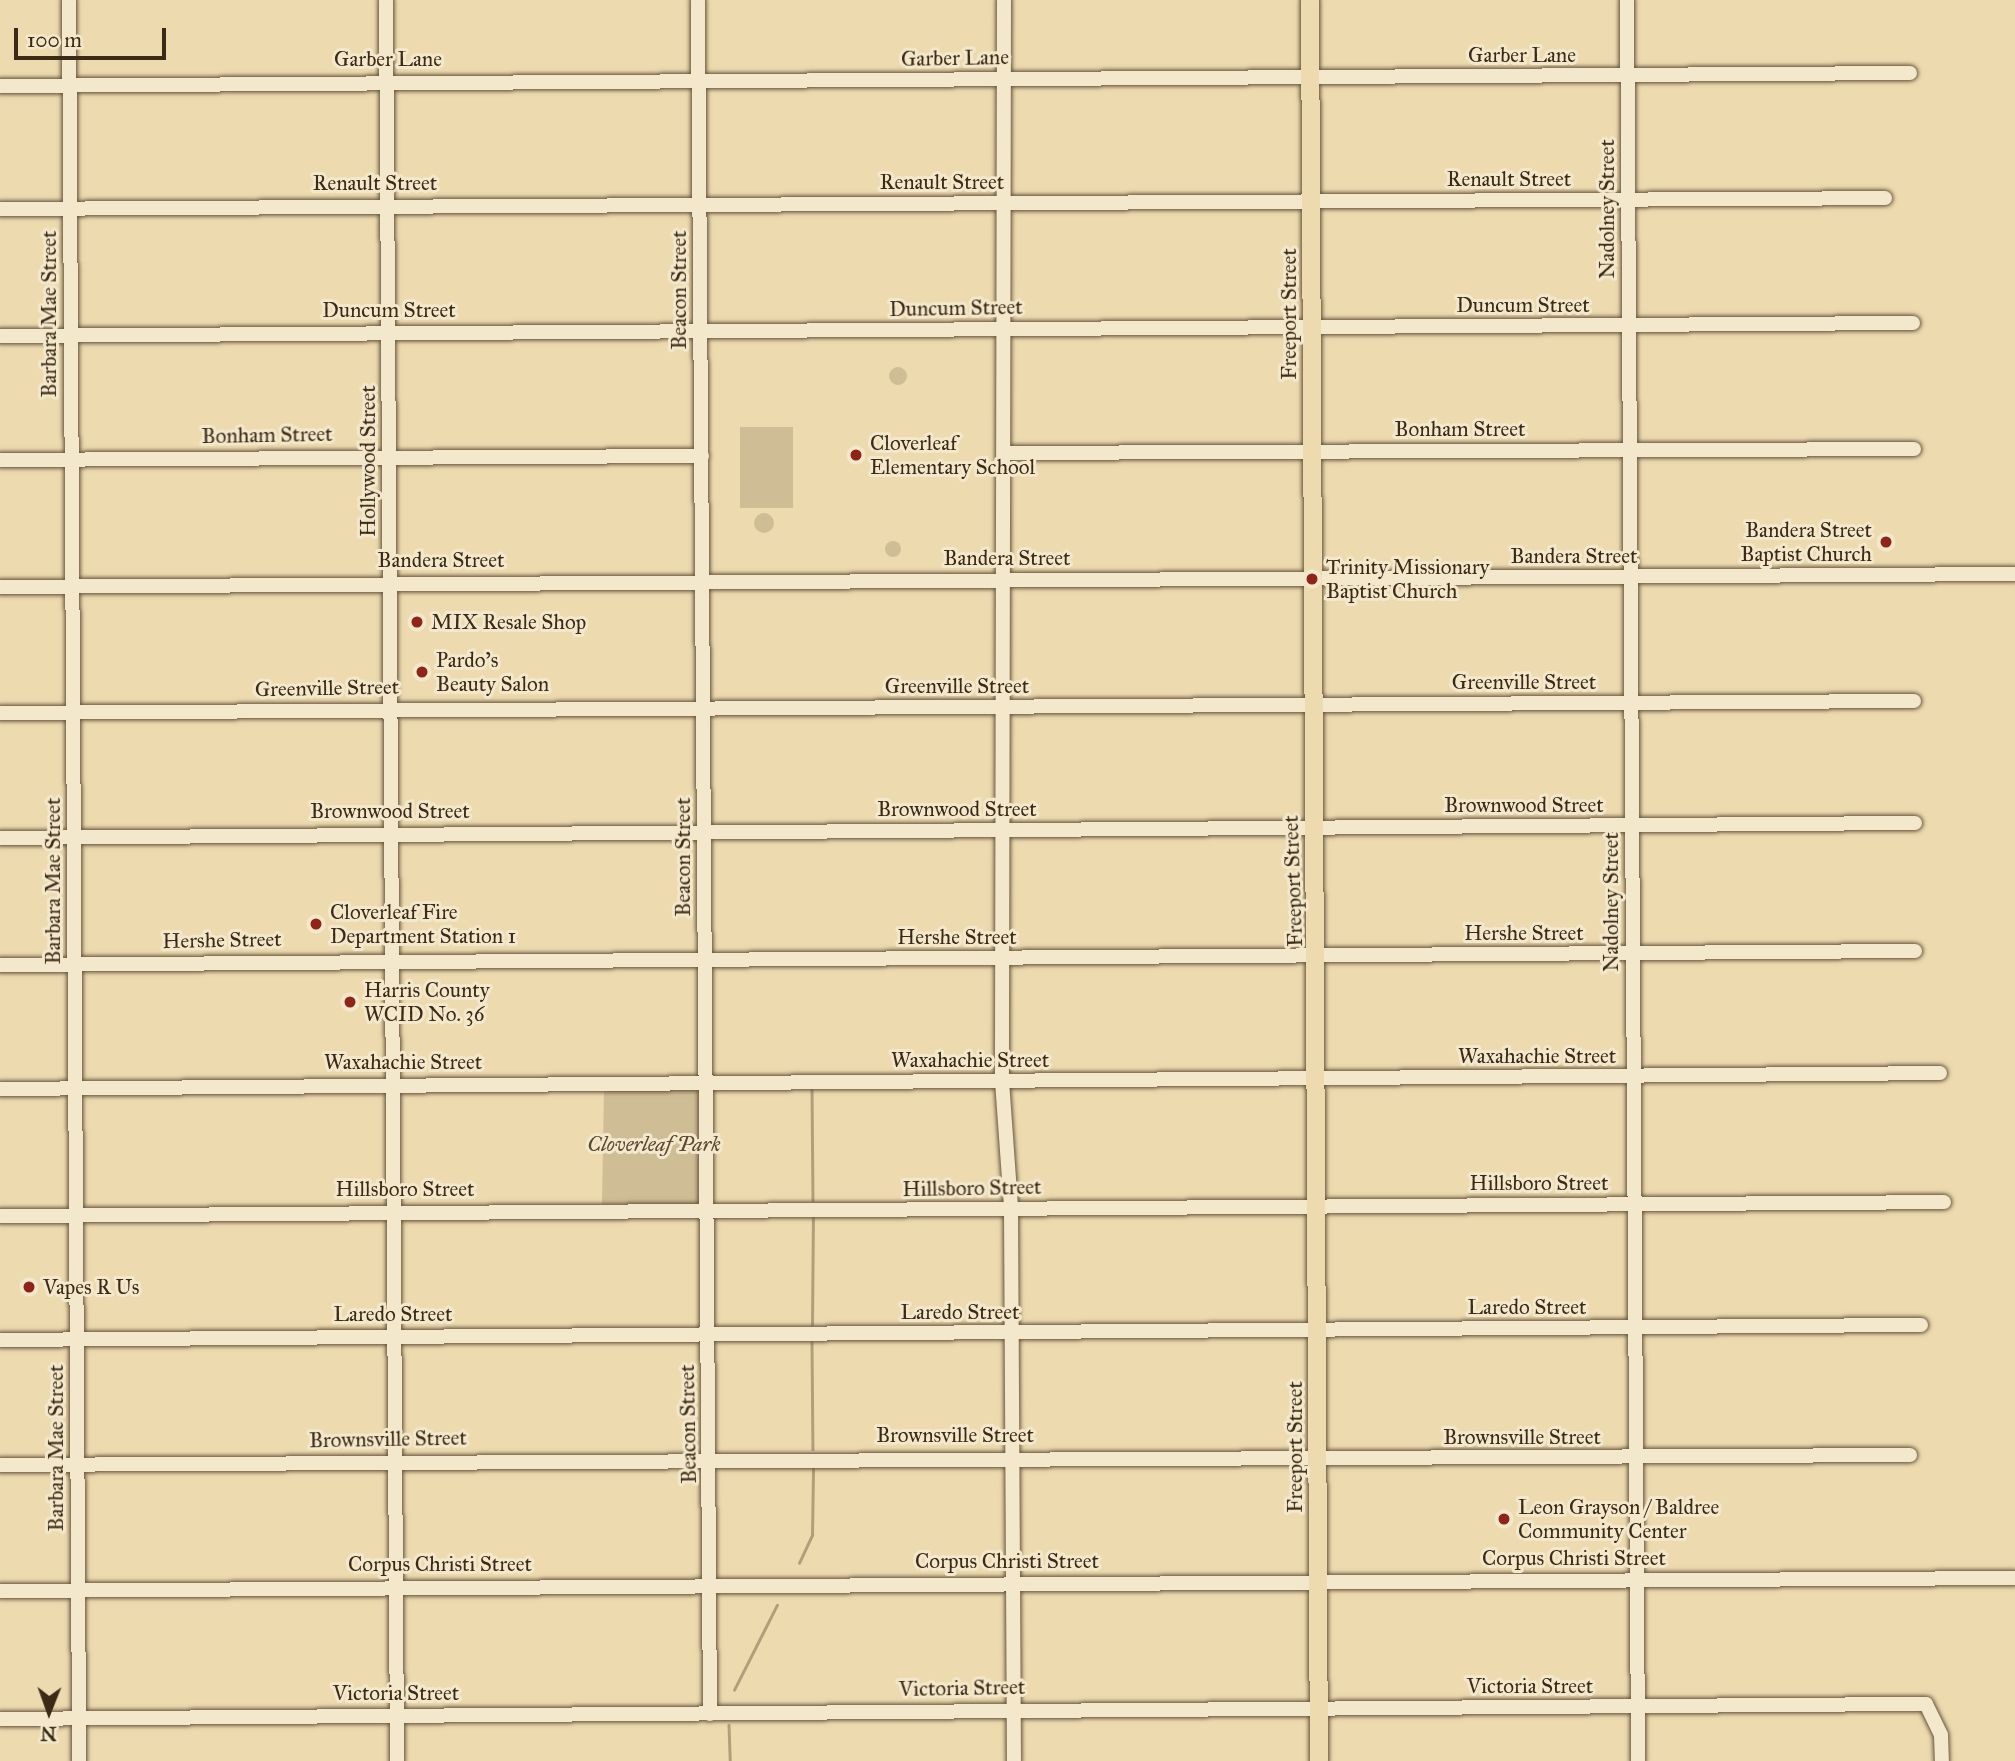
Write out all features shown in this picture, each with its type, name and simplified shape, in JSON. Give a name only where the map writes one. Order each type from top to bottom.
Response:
[{"type":"main road","name":"Freeport Street","points":[[1310,0],[1313,828],[1318,955],[1319,1761]]},
{"type":"street","name":"Barbara Mae Street","points":[[69,0],[79,1761]]},
{"type":"street","name":"Hollywood Street","points":[[386,0],[397,1761]]},
{"type":"street","name":"Beacon Street","points":[[698,0],[710,1714]]},
{"type":"street","points":[[1004,0],[1007,453],[1006,580],[1000,707],[1001,958],[1002,1081],[1011,1208],[1014,1761]]},
{"type":"street","name":"Nadolney Street","points":[[1627,0],[1638,1761]]},
{"type":"street","name":"Garber Lane","points":[[0,86],[387,79],[699,81],[1910,73]]},
{"type":"street","name":"Renault Street","points":[[0,209],[388,203],[700,205],[1885,198]]},
{"type":"street","name":"Duncum Street","points":[[0,336],[388,330],[701,331],[1913,323]]},
{"type":"street","name":"Bonham Street","points":[[1007,453],[1914,449]]},
{"type":"street","name":"Bonham Street","points":[[0,460],[389,454],[702,456]]},
{"type":"street","name":"Bandera Street","points":[[0,587],[390,581],[703,582],[2015,574]]},
{"type":"street","name":"Greenville Street","points":[[0,713],[390,707],[704,709],[1914,701]]},
{"type":"street","name":"Brownwood Street","points":[[0,838],[391,831],[704,832],[1915,823]]},
{"type":"street","name":"Hershe Street","points":[[0,965],[392,958],[705,960],[1915,951]]},
{"type":"street","name":"Waxahachie Street","points":[[0,1089],[393,1082],[706,1083],[1940,1073]]},
{"type":"street","name":"Hillsboro Street","points":[[0,1216],[393,1209],[707,1211],[1318,1204],[1944,1202]]},
{"type":"street","name":"Laredo Street","points":[[0,1340],[394,1334],[708,1335],[1921,1325]]},
{"type":"street","name":"Brownsville Street","points":[[0,1465],[1011,1455],[1317,1459],[1910,1455]]},
{"type":"street","name":"Corpus Christi Street","points":[[0,1591],[397,1584],[711,1585],[2015,1578]]},
{"type":"street","name":"Victoria Street","points":[[0,1720],[396,1713],[710,1714],[1014,1707],[1926,1704],[1941,1735],[1942,1761]]},
{"type":"green space","points":[[898,367],[904,370],[907,376],[904,382],[898,385],[892,382],[889,376],[892,370]]},
{"type":"green space","points":[[740,427],[793,427],[793,508],[740,508]]},
{"type":"green space","points":[[764,513],[771,516],[774,523],[771,530],[764,533],[757,530],[754,523],[757,516]]},
{"type":"green space","points":[[890,541],[896,541],[901,549],[899,555],[890,557],[885,552],[885,546]]},
{"type":"green space","name":"Cloverleaf Park","points":[[604,1088],[703,1090],[701,1206],[602,1204]]},
{"type":"waterway","points":[[812,1087],[813,1200]]},
{"type":"waterway","points":[[812,1325],[813,1216]]},
{"type":"waterway","points":[[812,1342],[813,1449]]},
{"type":"waterway","points":[[799,1563],[812,1535],[813,1468]]},
{"type":"waterway","points":[[734,1690],[777,1605]]},
{"type":"waterway","points":[[729,1725],[730,1761]]},
{"type":"place","name":"Cloverleaf Elementary School","points":[[856,455]]},
{"type":"place","name":"Bandera Street Baptist Church","points":[[1886,542]]},
{"type":"place","name":"Trinity Missionary Baptist Church","points":[[1312,579]]},
{"type":"place","name":"MIX Resale Shop","points":[[417,622]]},
{"type":"place","name":"Pardo's Beauty Salon","points":[[422,672]]},
{"type":"place","name":"Cloverleaf Fire Department Station 1","points":[[316,924]]},
{"type":"place","name":"Harris County WCID No. 36","points":[[350,1002]]},
{"type":"place","name":"Vapes R Us","points":[[29,1287]]},
{"type":"place","name":"Leon Grayson / Baldree Community Center","points":[[1504,1519]]}]
